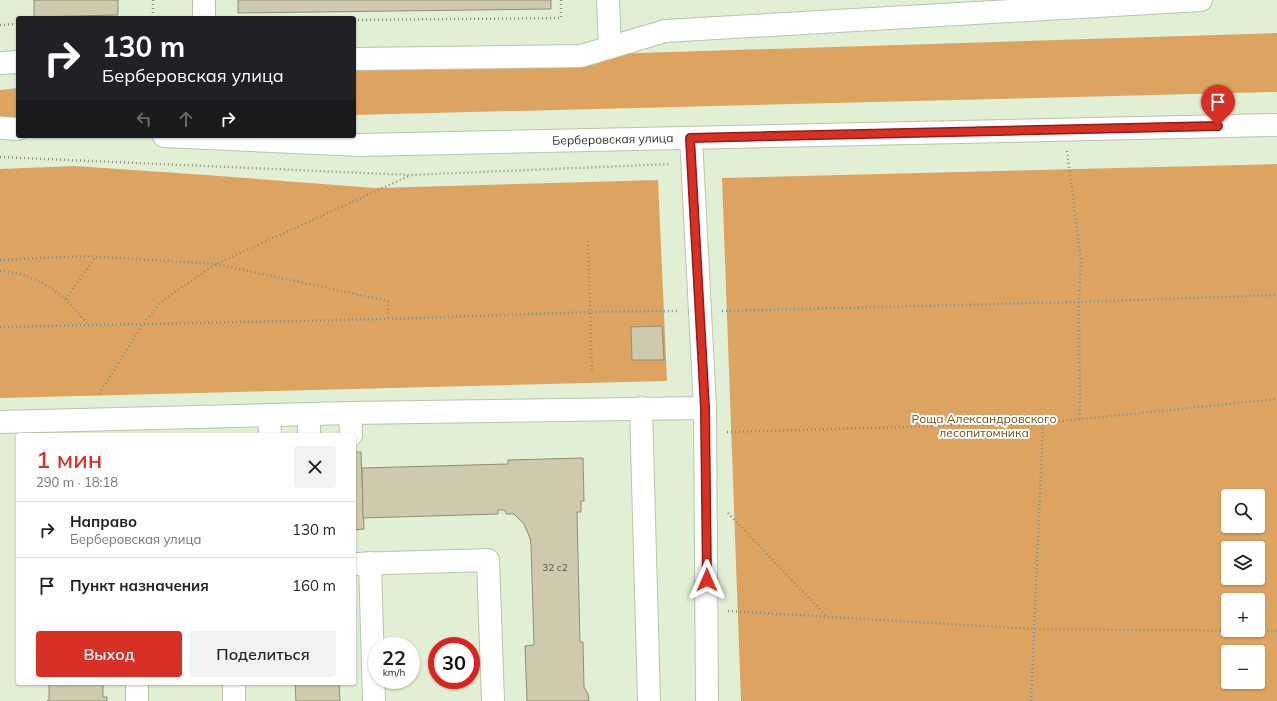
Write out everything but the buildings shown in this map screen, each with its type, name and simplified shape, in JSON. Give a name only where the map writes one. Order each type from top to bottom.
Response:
[{"type":"street","points":[[204,0],[204,16]]},
{"type":"street","points":[[608,0],[610,47]]},
{"type":"street","points":[[356,59],[581,56],[665,31],[1060,4],[1202,0]]},
{"type":"street","points":[[0,63],[16,62]]},
{"type":"street","name":"Берберовская улица","points":[[208,138],[360,145],[1277,125]]},
{"type":"street","points":[[0,128],[16,129]]},
{"type":"street","points":[[690,138],[706,433],[707,701]]},
{"type":"street","points":[[641,408],[649,701]]},
{"type":"street","points":[[0,422],[270,425],[309,424],[350,413],[705,408]]},
{"type":"street","points":[[350,413],[350,433]]},
{"type":"street","points":[[374,701],[362,564],[488,560],[493,701]]},
{"type":"street","points":[[137,685],[137,701]]},
{"type":"street","points":[[234,685],[234,701]]},
{"type":"path","points":[[153,0],[153,16]]},
{"type":"path","points":[[356,20],[561,18],[561,0]]},
{"type":"path","points":[[0,25],[16,24]]},
{"type":"path","points":[[1064,129],[1081,262],[1079,302],[1080,420]]},
{"type":"path","points":[[99,394],[143,324],[163,300],[216,264],[410,175]]},
{"type":"path","points":[[588,241],[592,373]]},
{"type":"path","points":[[66,299],[96,256]]},
{"type":"path","points":[[0,260],[96,256],[216,264],[388,301],[388,319]]},
{"type":"path","points":[[0,271],[27,276],[45,284],[77,309],[88,325]]},
{"type":"path","points":[[0,328],[388,319],[590,312],[700,312],[1277,295]]},
{"type":"path","points":[[706,433],[1043,424],[1277,399]]},
{"type":"path","points":[[1032,701],[1043,424]]},
{"type":"path","points":[[706,491],[827,617]]},
{"type":"path","points":[[707,610],[1034,629],[1277,631]]},
{"type":"green space","points":[[1277,33],[1277,92],[356,115],[356,62]]},
{"type":"green space","points":[[16,88],[16,124],[0,124],[0,90]]},
{"type":"green space","name":"Роща Александровского лесопитомника","points":[[1277,164],[1277,701],[741,701],[722,178]]},
{"type":"green space","points":[[75,166],[375,188],[658,180],[667,381],[0,398],[0,169]]},
{"type":"route","points":[[707,580],[706,433],[700,297],[690,138],[1218,126]]}]
